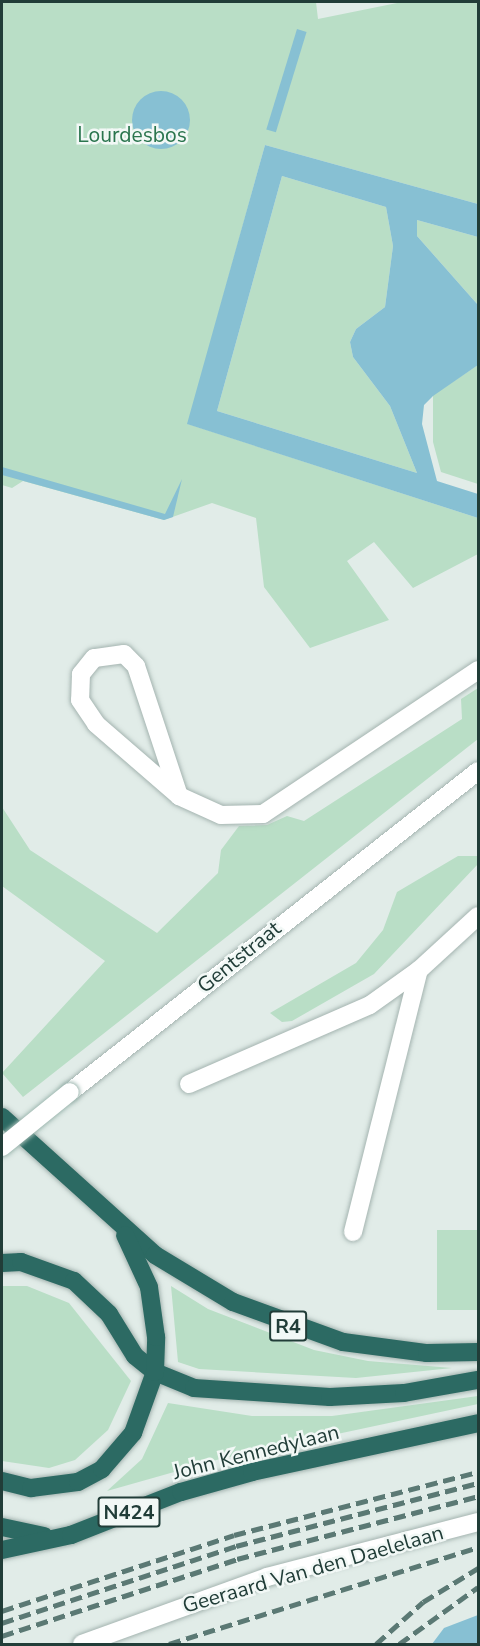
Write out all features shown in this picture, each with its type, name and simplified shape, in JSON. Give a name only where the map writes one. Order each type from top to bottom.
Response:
[{"type":"highway","name":"R4","points":[[2,1117],[122,1228],[199,1284],[292,1328],[385,1350],[478,1352]]},
{"type":"highway","name":"R4","points":[[2,1481],[56,1488],[102,1469],[133,1433],[155,1372],[148,1287],[122,1228]]},
{"type":"highway","name":"John Kennedylaan","points":[[2,1263],[31,1265],[74,1281],[94,1296],[135,1356],[155,1372],[194,1388],[268,1397],[404,1393],[478,1380]]},
{"type":"highway","name":"John Kennedylaan","points":[[2,1550],[71,1535],[182,1492],[252,1472],[478,1423]]},
{"type":"highway","name":"John Kennedylaan","points":[[2,1527],[49,1538]]},
{"type":"street","points":[[179,796],[136,666],[124,654],[94,658],[81,674],[80,700],[96,724],[179,796],[221,815],[263,814],[478,670]]},
{"type":"street","name":"Gentstraat","points":[[2,1147],[478,771]]},
{"type":"street","points":[[189,1084],[324,1029],[419,970],[478,918]]},
{"type":"street","points":[[353,1232],[419,970]]},
{"type":"street","name":"Geeraard Van den Daelelaan","points":[[82,1644],[267,1577],[478,1522]]},
{"type":"green space","name":"Lourdesbos","points":[[2,2],[316,2],[318,19],[402,2],[478,2],[478,204],[265,145],[188,424],[478,518],[478,554],[413,588],[374,542],[347,561],[389,620],[310,648],[264,587],[256,518],[212,503],[164,520],[23,481],[12,488],[2,485]]},
{"type":"green space","points":[[282,176],[386,207],[393,246],[385,307],[356,329],[350,342],[353,357],[390,406],[417,473],[217,411]]},
{"type":"green space","points":[[417,220],[478,237],[478,305],[417,236]]},
{"type":"green space","points":[[478,365],[478,484],[441,472],[433,442],[433,395]]},
{"type":"green space","points":[[478,688],[478,739],[23,1097],[2,1073],[105,961],[2,886],[2,807],[30,850],[157,933],[218,873],[221,850],[239,826],[267,825],[287,816],[304,821],[462,719],[461,699]]},
{"type":"green space","points":[[458,856],[478,856],[478,864],[374,974],[292,1021],[282,1022],[270,1013],[356,963],[383,930],[397,892]]},
{"type":"green space","points":[[437,1230],[478,1230],[478,1310],[437,1310]]},
{"type":"green space","points":[[2,1286],[27,1286],[69,1303],[131,1381],[108,1430],[75,1460],[49,1468],[2,1461]]},
{"type":"green space","points":[[171,1286],[208,1309],[314,1350],[368,1361],[452,1368],[356,1378],[199,1369],[178,1362]]},
{"type":"green space","points":[[478,1396],[478,1404],[220,1459],[107,1491],[142,1459],[168,1403],[252,1416],[332,1416]]},
{"type":"water","points":[[297,29],[307,32],[276,132],[266,129]]},
{"type":"water","points":[[161,91],[172,93],[185,104],[190,120],[188,131],[177,144],[161,149],[150,147],[137,136],[132,120],[134,109],[145,96]]},
{"type":"water","points":[[265,145],[478,204],[478,237],[417,220],[417,236],[478,305],[478,365],[433,396],[424,405],[422,424],[437,481],[478,494],[478,518],[187,424]],"holes":[[[282,176],[386,207],[393,246],[385,307],[356,329],[350,342],[353,357],[390,406],[417,473],[217,411]]]},
{"type":"water","points":[[2,467],[165,514],[182,479],[173,517],[164,520],[2,475]]},
{"type":"water","points":[[478,1615],[478,1644],[432,1644],[444,1628]]},
{"type":"railway","points":[[2,1611],[234,1535],[478,1472]]},
{"type":"railway","points":[[2,1623],[236,1546],[478,1483]]},
{"type":"railway","points":[[2,1636],[237,1559],[478,1496]]},
{"type":"railway","points":[[169,1644],[478,1547]]},
{"type":"railway","points":[[376,1644],[423,1602],[478,1568]]},
{"type":"railway","points":[[399,1644],[478,1587]]}]
